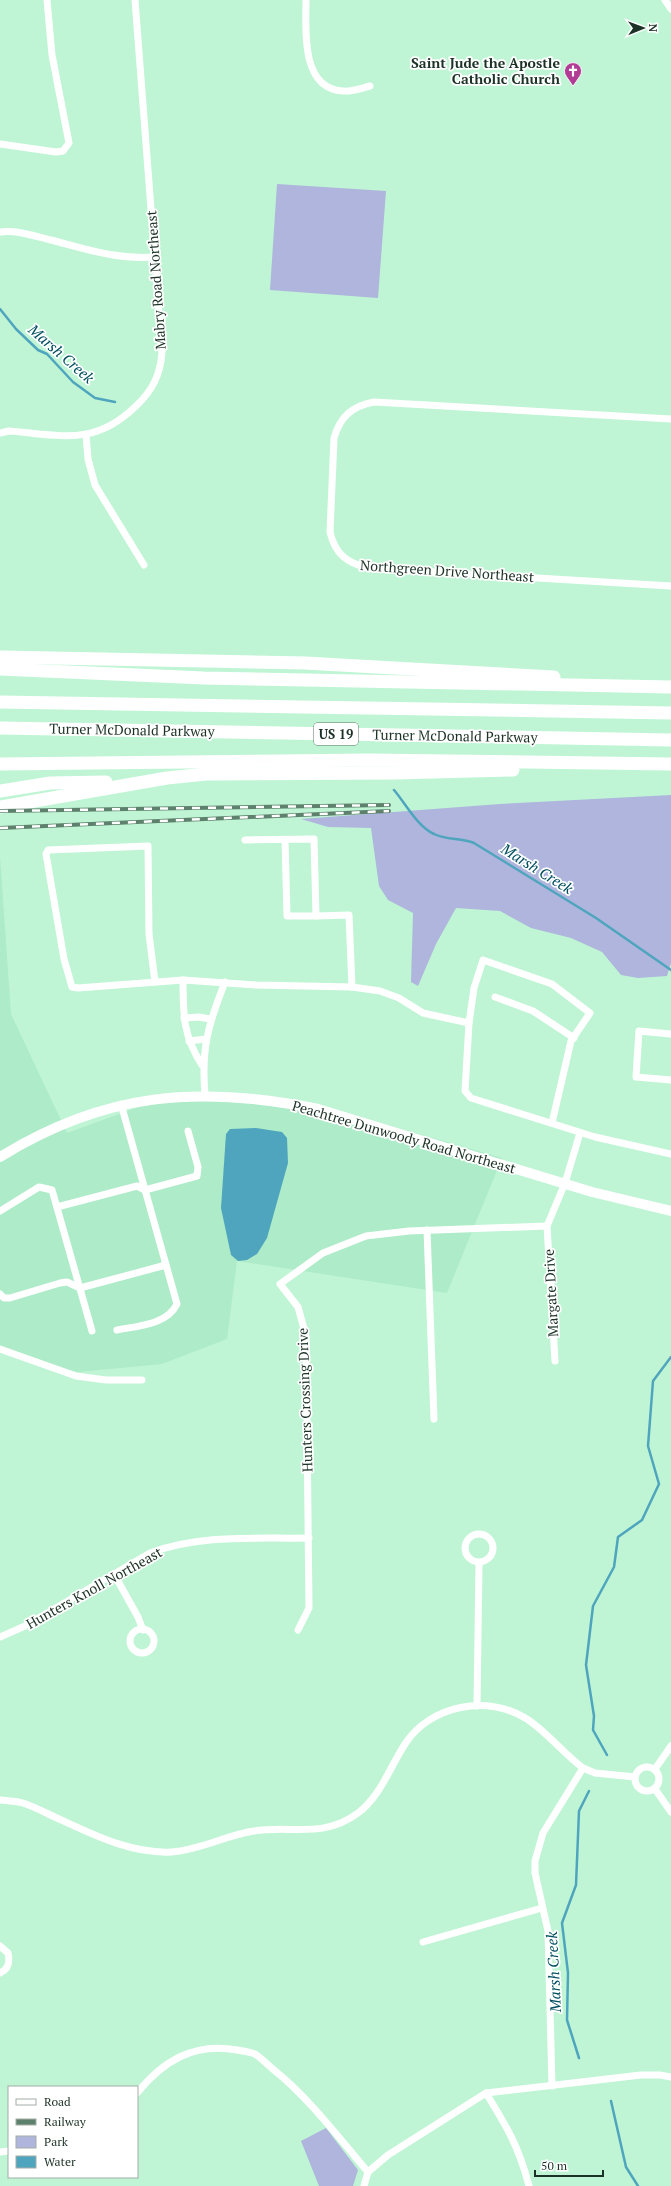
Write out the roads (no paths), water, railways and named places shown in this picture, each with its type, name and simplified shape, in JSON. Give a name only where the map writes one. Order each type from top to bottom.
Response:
[{"type":"highway","points":[[0,657],[305,663],[504,673],[610,681],[648,686]]},
{"type":"highway","points":[[0,669],[204,678],[671,687]]},
{"type":"highway","name":"Turner McDonald Parkway","points":[[0,702],[671,713]]},
{"type":"highway","name":"Turner McDonald Parkway","points":[[0,728],[671,740]]},
{"type":"highway","points":[[0,764],[312,760],[671,764]]},
{"type":"highway","points":[[0,791],[50,783],[167,778],[206,774],[402,773],[553,769],[577,762]]},
{"type":"highway","points":[[0,807],[167,778]]},
{"type":"street","points":[[0,144],[56,152],[63,151],[67,148],[69,139],[52,55],[47,0]]},
{"type":"street","name":"Mabry Road Northeast","points":[[0,432],[9,431],[86,435],[104,430],[122,419],[147,396],[158,377],[162,353],[135,0]]},
{"type":"street","points":[[306,0],[307,54],[317,78],[325,84],[343,91],[370,86]]},
{"type":"street","points":[[665,0],[671,9]]},
{"type":"street","points":[[0,232],[17,231],[115,257],[135,259],[154,257]]},
{"type":"street","name":"Northgreen Drive Northeast","points":[[671,419],[374,402],[363,404],[352,409],[343,417],[334,438],[330,532],[332,542],[345,560],[354,565],[368,568],[671,586]]},
{"type":"street","points":[[86,435],[88,459],[95,485],[144,565]]},
{"type":"street","points":[[245,840],[314,839],[316,916]]},
{"type":"street","points":[[285,840],[287,916],[349,915],[352,987]]},
{"type":"street","points":[[155,982],[149,934],[148,846],[54,848],[48,850],[46,854],[64,959],[72,987],[155,982],[183,980],[256,985],[352,987],[380,990],[399,998],[423,1013],[469,1023]]},
{"type":"street","points":[[552,1122],[571,1041],[590,1013],[552,984],[483,960],[474,988],[469,1023],[465,1091],[468,1095],[471,1098],[552,1122],[580,1132],[671,1154]]},
{"type":"street","points":[[183,980],[184,1018],[189,1041],[202,1065],[205,1095]]},
{"type":"street","points":[[202,1065],[206,1052],[206,1039],[210,1019],[225,982]]},
{"type":"street","points":[[496,997],[534,1011],[574,1038]]},
{"type":"street","points":[[184,1018],[199,1017],[210,1019]]},
{"type":"street","points":[[671,1034],[639,1031],[636,1077],[671,1080]]},
{"type":"street","points":[[189,1041],[206,1039]]},
{"type":"street","name":"Peachtree Dunwoody Road Northeast","points":[[0,1157],[43,1132],[87,1114],[121,1104],[144,1100],[205,1095],[274,1100],[318,1109],[618,1199],[671,1211]]},
{"type":"street","points":[[116,1330],[163,1319],[174,1310],[177,1304],[121,1104]]},
{"type":"street","points":[[57,1207],[138,1186],[145,1190],[197,1176],[198,1167],[188,1131]]},
{"type":"street","points":[[547,1226],[565,1183],[580,1132]]},
{"type":"street","points":[[0,1211],[39,1187],[52,1190],[92,1331]]},
{"type":"street","name":"Hunters Crossing Drive","points":[[298,1630],[309,1608],[306,1336],[298,1307],[280,1284],[305,1265],[344,1243],[366,1236],[427,1230],[547,1226]]},
{"type":"street","name":"Margate Drive","points":[[547,1226],[555,1361]]},
{"type":"street","points":[[427,1230],[434,1419]]},
{"type":"street","points":[[0,1294],[4,1298],[10,1298],[66,1282],[80,1288],[166,1265]]},
{"type":"street","points":[[0,1349],[76,1376],[106,1380],[142,1380]]},
{"type":"street","points":[[480,1534],[489,1537],[492,1541],[494,1551],[488,1560],[479,1563],[471,1560],[465,1548],[472,1536],[480,1534]]},
{"type":"street","name":"Hunters Knoll Northeast","points":[[0,1637],[25,1626],[150,1553],[187,1542],[212,1539],[308,1538]]},
{"type":"street","points":[[477,1706],[479,1563]]},
{"type":"street","points":[[114,1574],[138,1616],[143,1630]]},
{"type":"street","points":[[0,1800],[23,1803],[124,1846],[153,1852],[192,1849],[255,1831],[321,1830],[346,1821],[367,1806],[377,1793],[405,1743],[423,1724],[448,1710],[477,1706],[504,1709],[526,1719],[583,1768],[594,1773],[635,1778]]},
{"type":"street","points":[[656,1769],[671,1746]]},
{"type":"street","points":[[643,1767],[656,1769],[660,1779],[655,1789],[648,1791],[640,1789],[635,1778],[637,1771],[643,1767]]},
{"type":"street","points":[[552,2086],[548,1931],[535,1873],[537,1849],[543,1833],[583,1768]]},
{"type":"street","points":[[655,1789],[671,1812]]},
{"type":"street","points":[[423,1942],[542,1908]]},
{"type":"street","points":[[0,1946],[8,1953],[10,1961],[7,1969],[0,1973]]},
{"type":"street","points":[[138,2092],[150,2077],[168,2062],[183,2054],[207,2049],[227,2048],[254,2054],[297,2089],[368,2172]]},
{"type":"street","points":[[364,2186],[368,2172],[388,2155],[486,2093],[641,2075],[671,2077]]},
{"type":"street","points":[[486,2093],[511,2133],[522,2157],[529,2186]]},
{"type":"water","points":[[256,1128],[282,1132],[287,1138],[288,1163],[267,1238],[257,1254],[247,1260],[238,1261],[231,1255],[221,1208],[226,1134],[230,1129]]},
{"type":"waterway","name":"Marsh Creek","points":[[0,309],[16,329],[38,350],[47,354],[73,382],[95,398],[115,402]]},
{"type":"waterway","name":"Marsh Creek","points":[[394,790],[422,826],[434,834],[474,843],[596,918],[671,970]]},
{"type":"waterway","name":"Marsh Creek","points":[[607,1755],[593,1730],[594,1716],[586,1665],[593,1606],[614,1567],[618,1537],[642,1520],[659,1484],[648,1446],[653,1381],[671,1357]]},
{"type":"waterway","name":"Marsh Creek","points":[[579,2058],[567,2020],[568,1973],[562,1923],[576,1885],[579,1811],[589,1791]]},
{"type":"waterway","name":"Marsh Creek","points":[[611,2101],[626,2167],[638,2186]]},
{"type":"railway","points":[[0,811],[389,805]]},
{"type":"railway","points":[[0,828],[389,811]]},
{"type":"place","name":"Saint Jude the Apostle Catholic Church","points":[[573,86]]}]
